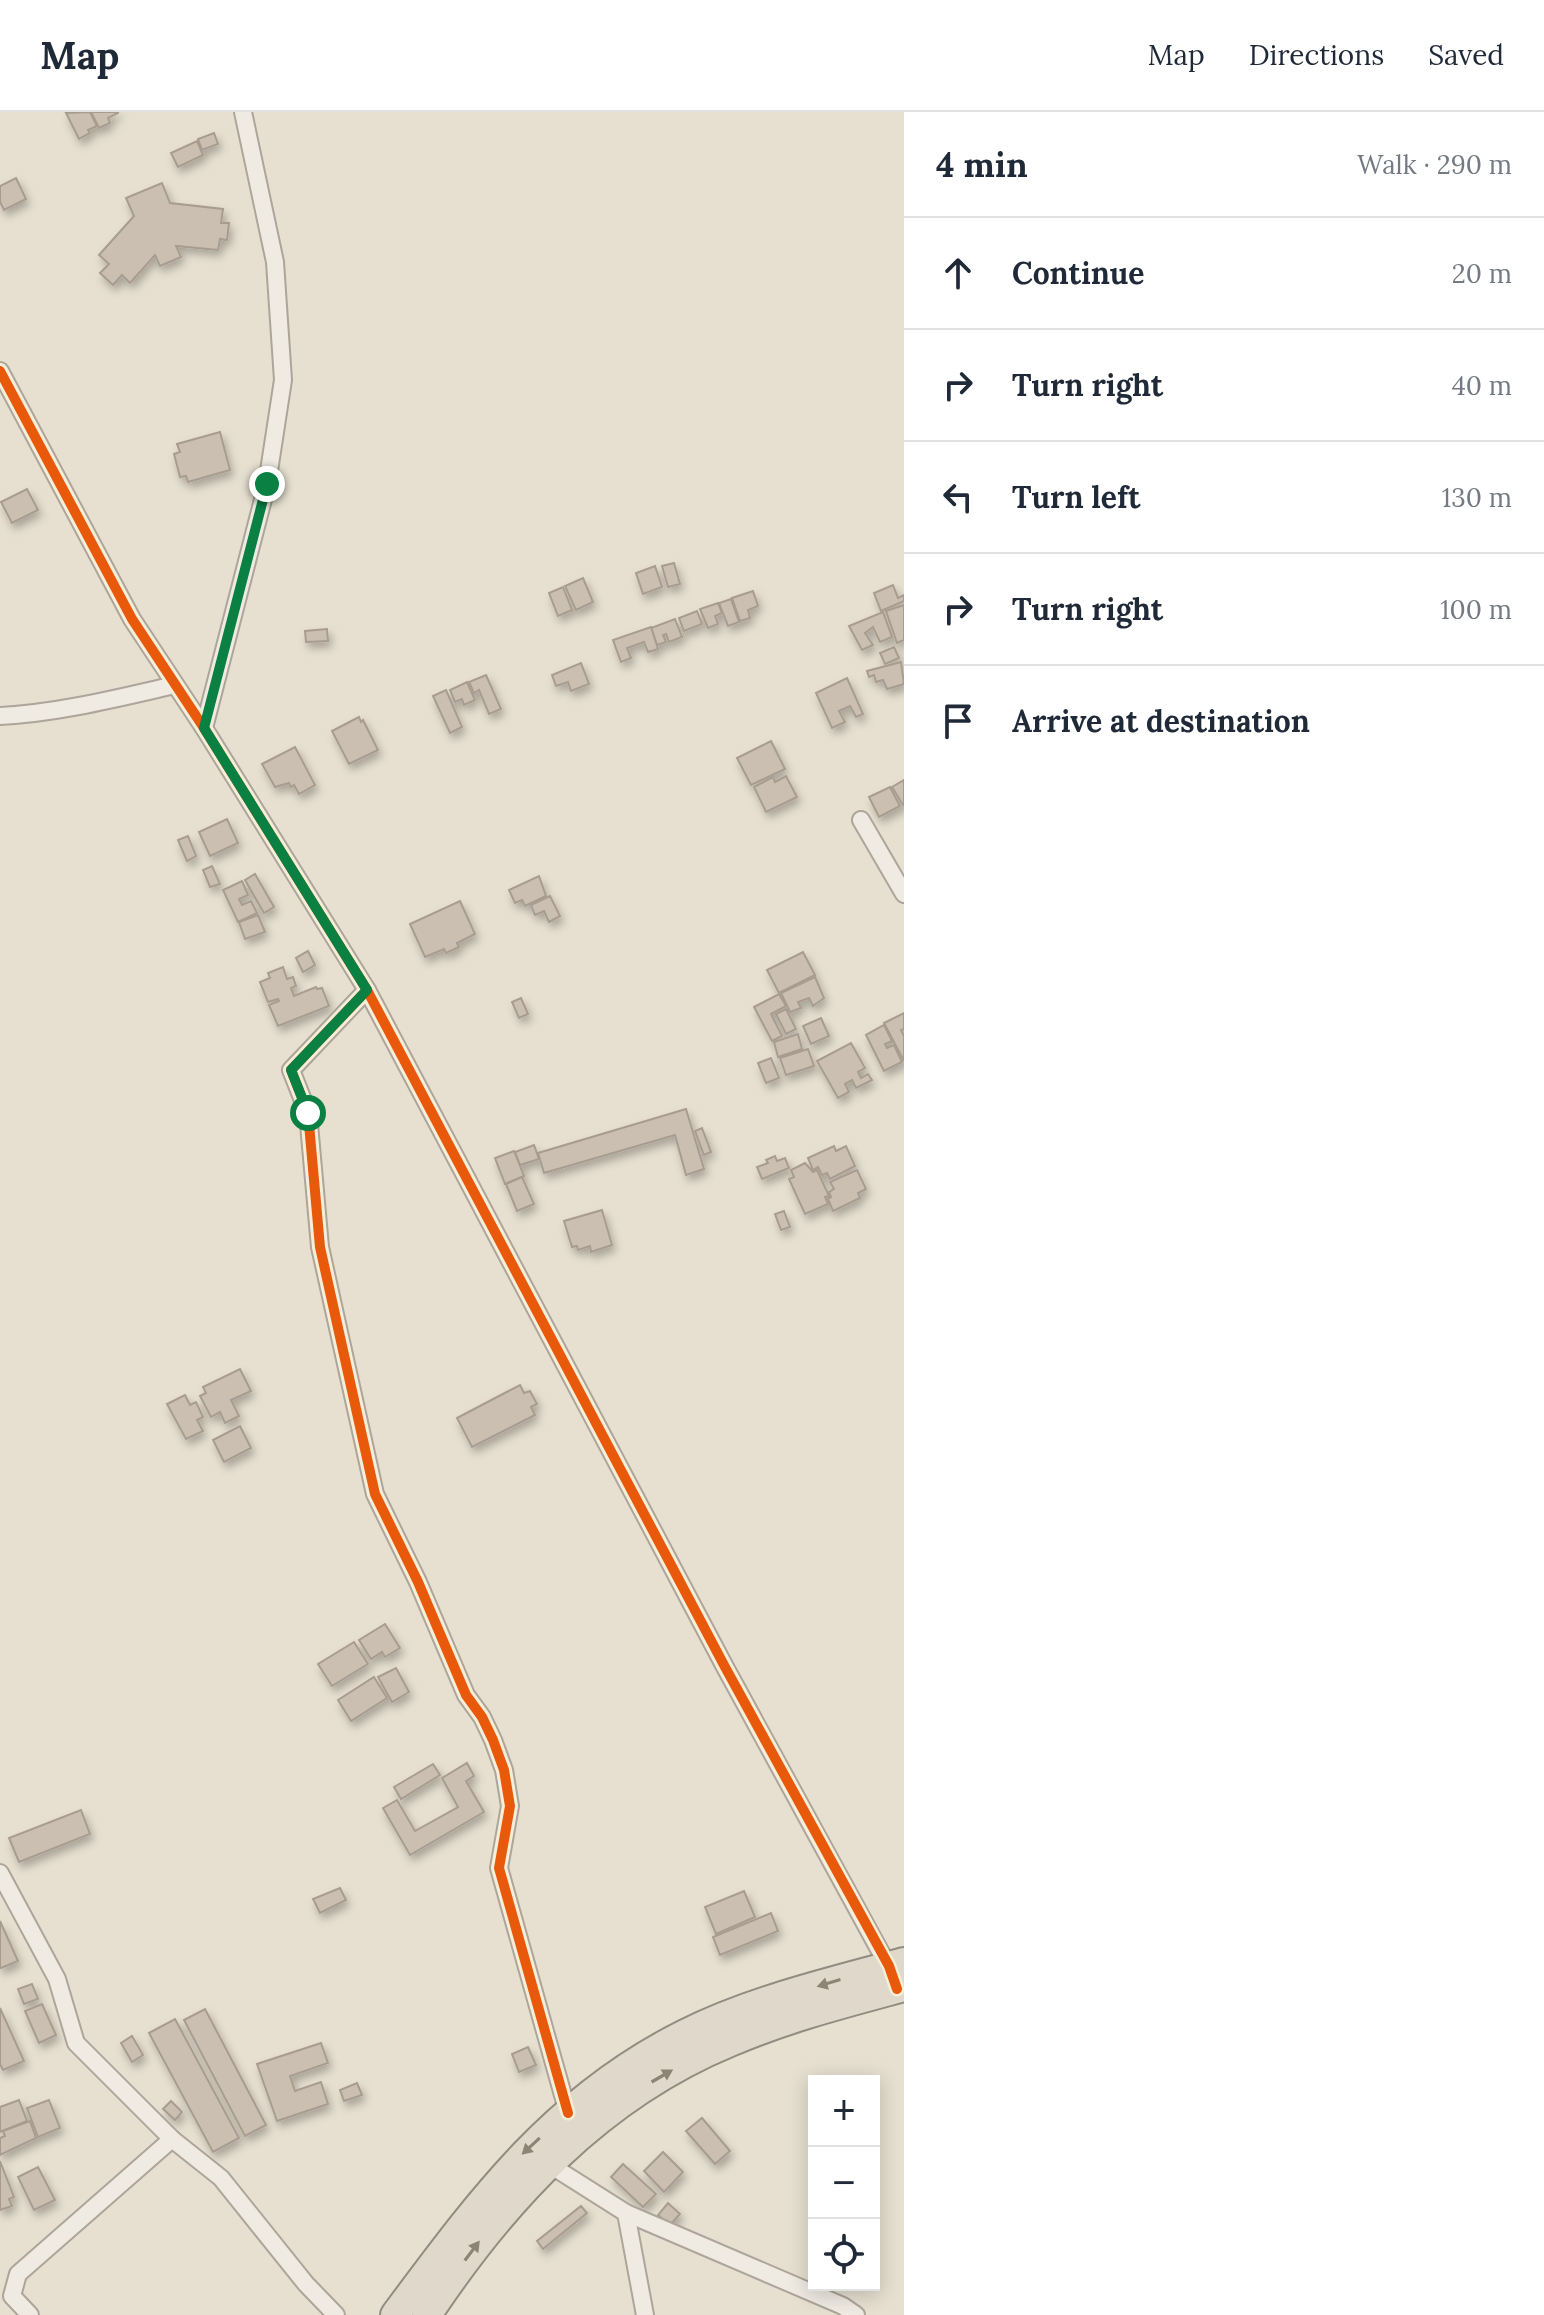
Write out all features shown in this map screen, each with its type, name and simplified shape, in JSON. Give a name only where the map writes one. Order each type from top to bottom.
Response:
[{"type":"highway","points":[[395,2315],[491,2189],[520,2156],[568,2113],[652,2052],[686,2034],[768,2002],[898,1976]]},
{"type":"highway","points":[[427,2315],[486,2232],[547,2163],[623,2101],[694,2058],[898,1976]]},
{"type":"street","points":[[204,728],[267,484],[283,380],[275,262],[243,112]]},
{"type":"street","points":[[0,371],[132,619],[204,728],[367,990],[725,1667],[898,1976]]},
{"type":"street","points":[[0,716],[26,715],[102,702],[175,685]]},
{"type":"street","points":[[861,820],[904,894]]},
{"type":"street","points":[[367,990],[291,1070],[308,1113],[322,1259],[379,1506],[418,1582],[466,1695],[482,1717],[493,1740],[504,1770],[510,1806],[499,1868],[568,2113]]},
{"type":"street","points":[[0,1873],[57,1979],[76,2043],[172,2139],[221,2178],[306,2284],[336,2315]]},
{"type":"street","points":[[30,2315],[12,2296],[18,2274],[172,2139]]},
{"type":"street","points":[[547,2163],[626,2213],[846,2312]]},
{"type":"street","points":[[626,2213],[645,2315]]},
{"type":"building","points":[[90,112],[97,126],[79,139],[66,113]]},
{"type":"building","points":[[91,112],[118,113],[108,118],[110,123],[99,128]]},
{"type":"building","points":[[214,133],[218,144],[202,150],[198,139]]},
{"type":"building","points":[[197,141],[203,155],[178,167],[171,153]]},
{"type":"building","points":[[16,178],[26,199],[4,210],[0,202],[0,186]]},
{"type":"building","points":[[162,183],[170,203],[223,209],[221,223],[229,223],[227,240],[220,239],[218,250],[176,246],[181,257],[160,266],[155,255],[130,283],[122,275],[113,285],[100,273],[109,264],[99,255],[134,216],[126,198]]},
{"type":"building","points":[[220,432],[230,470],[188,482],[186,476],[180,477],[174,454],[180,452],[177,444]]},
{"type":"building","points":[[27,489],[38,510],[12,523],[1,502]]},
{"type":"building","points":[[674,563],[680,584],[668,587],[662,566]]},
{"type":"building","points":[[655,566],[662,587],[643,594],[636,573]]},
{"type":"building","points":[[583,578],[593,602],[576,610],[565,586]]},
{"type":"building","points":[[893,585],[898,598],[904,595],[904,601],[881,611],[874,593]]},
{"type":"building","points":[[563,587],[572,610],[558,616],[549,593]]},
{"type":"building","points":[[753,591],[758,606],[748,610],[750,618],[740,621],[732,598]]},
{"type":"building","points":[[731,599],[739,622],[728,626],[719,603]]},
{"type":"building","points":[[718,603],[722,613],[715,616],[718,624],[708,628],[700,609]]},
{"type":"building","points":[[904,605],[904,640],[897,643],[886,611]]},
{"type":"building","points":[[697,611],[702,624],[684,631],[679,618]]},
{"type":"building","points":[[883,612],[892,637],[880,642],[873,627],[865,633],[873,645],[862,650],[849,626]]},
{"type":"building","points":[[675,619],[682,637],[669,642],[666,634],[663,635],[666,642],[657,645],[651,628]]},
{"type":"building","points":[[651,627],[658,649],[648,652],[644,642],[627,648],[631,658],[621,662],[613,640]]},
{"type":"building","points":[[327,629],[328,641],[306,642],[305,631]]},
{"type":"building","points":[[894,647],[899,658],[885,664],[880,653]]},
{"type":"building","points":[[901,662],[904,684],[887,689],[883,680],[876,682],[874,675],[869,677],[867,671]]},
{"type":"building","points":[[581,663],[589,684],[571,691],[568,682],[556,686],[552,675]]},
{"type":"building","points":[[486,675],[501,709],[489,714],[479,690],[474,693],[469,682]]},
{"type":"building","points":[[847,678],[863,714],[856,717],[850,706],[839,711],[845,722],[832,728],[816,693]]},
{"type":"building","points":[[467,682],[475,700],[464,705],[462,699],[455,702],[450,690]]},
{"type":"building","points":[[446,690],[462,727],[450,733],[433,696]]},
{"type":"building","points":[[359,717],[378,750],[349,764],[332,731]]},
{"type":"building","points":[[771,741],[785,769],[751,785],[737,758]]},
{"type":"building","points":[[295,747],[315,785],[299,794],[289,783],[275,787],[262,764]]},
{"type":"building","points":[[786,776],[797,797],[766,812],[754,787],[773,777],[775,782]]},
{"type":"building","points":[[904,780],[904,805],[903,805],[892,787]]},
{"type":"building","points":[[890,787],[900,806],[879,817],[869,797]]},
{"type":"building","points":[[227,819],[238,843],[210,856],[199,832]]},
{"type":"building","points":[[188,836],[196,856],[187,861],[178,840]]},
{"type":"building","points":[[212,866],[220,884],[210,887],[203,870]]},
{"type":"building","points":[[255,874],[274,907],[264,913],[245,880]]},
{"type":"building","points":[[539,876],[546,896],[525,906],[522,900],[515,903],[509,890]]},
{"type":"building","points":[[242,881],[248,895],[239,899],[242,905],[251,901],[257,913],[238,922],[223,890]]},
{"type":"building","points":[[550,896],[560,916],[549,922],[544,911],[535,915],[531,905]]},
{"type":"building","points":[[460,901],[475,934],[446,953],[444,949],[425,957],[410,924]]},
{"type":"building","points":[[258,915],[265,932],[245,939],[239,922]]},
{"type":"building","points":[[308,951],[315,965],[303,972],[296,958]]},
{"type":"building","points":[[803,952],[815,975],[779,993],[767,970]]},
{"type":"building","points":[[283,967],[287,979],[293,977],[296,986],[291,988],[294,996],[316,987],[322,988],[329,1006],[278,1026],[269,1005],[279,1001],[268,1002],[260,982],[270,978],[268,973]]},
{"type":"building","points":[[815,977],[824,998],[813,1006],[809,998],[798,1002],[801,1008],[790,1012],[781,993]]},
{"type":"building","points":[[779,994],[786,1006],[771,1014],[782,1036],[772,1041],[754,1007]]},
{"type":"building","points":[[521,998],[528,1014],[519,1018],[512,1002]]},
{"type":"building","points":[[786,1009],[796,1029],[786,1034],[776,1014]]},
{"type":"building","points":[[904,1013],[904,1029],[901,1030],[904,1036],[904,1061],[884,1023]]},
{"type":"building","points":[[821,1018],[829,1036],[811,1044],[803,1026]]},
{"type":"building","points":[[884,1025],[892,1041],[885,1044],[887,1048],[894,1045],[902,1062],[884,1071],[866,1035]]},
{"type":"building","points":[[798,1034],[802,1049],[778,1057],[774,1042]]},
{"type":"building","points":[[851,1043],[865,1068],[858,1072],[861,1078],[868,1074],[872,1080],[856,1088],[852,1080],[845,1084],[849,1092],[838,1098],[817,1061]]},
{"type":"building","points":[[808,1049],[814,1066],[786,1075],[780,1058]]},
{"type":"building","points":[[771,1058],[779,1078],[766,1083],[758,1063]]},
{"type":"building","points":[[686,1109],[704,1169],[686,1175],[675,1135],[544,1173],[538,1153]]},
{"type":"building","points":[[702,1128],[711,1152],[704,1155],[695,1131]]},
{"type":"building","points":[[534,1145],[539,1159],[520,1165],[515,1152]]},
{"type":"building","points":[[834,1146],[836,1151],[846,1146],[855,1166],[830,1179],[827,1173],[822,1175],[818,1167],[813,1170],[808,1158]]},
{"type":"building","points":[[514,1151],[524,1176],[505,1184],[495,1158]]},
{"type":"building","points":[[775,1156],[777,1161],[785,1158],[789,1168],[762,1179],[757,1167]]},
{"type":"building","points":[[805,1163],[813,1172],[817,1170],[829,1196],[825,1197],[828,1204],[805,1214],[789,1179],[794,1177],[791,1170]]},
{"type":"building","points":[[857,1170],[866,1189],[858,1193],[860,1198],[833,1211],[828,1199],[831,1197],[829,1192],[834,1189],[830,1182]]},
{"type":"building","points":[[522,1177],[534,1204],[517,1211],[506,1184]]},
{"type":"building","points":[[602,1210],[612,1245],[591,1252],[590,1246],[578,1250],[577,1246],[572,1247],[564,1221]]},
{"type":"building","points":[[784,1211],[790,1227],[781,1230],[775,1214]]},
{"type":"building","points":[[240,1369],[251,1391],[231,1400],[239,1416],[225,1423],[220,1412],[211,1417],[200,1396],[206,1393],[203,1387]]},
{"type":"building","points":[[520,1385],[524,1393],[530,1391],[537,1404],[531,1407],[535,1415],[472,1447],[457,1418]]},
{"type":"building","points":[[185,1395],[190,1405],[196,1402],[203,1417],[197,1420],[203,1431],[186,1439],[167,1404]]},
{"type":"building","points":[[240,1426],[251,1448],[224,1462],[213,1440]]},
{"type":"building","points":[[385,1624],[400,1648],[385,1657],[382,1652],[371,1659],[359,1640]]},
{"type":"building","points":[[354,1642],[368,1664],[332,1686],[318,1664]]},
{"type":"building","points":[[396,1668],[409,1692],[392,1702],[378,1677]]},
{"type":"building","points":[[374,1677],[387,1698],[351,1721],[338,1700]]},
{"type":"building","points":[[467,1763],[474,1776],[466,1781],[484,1812],[410,1855],[383,1808],[397,1800],[415,1831],[458,1807],[442,1778]]},
{"type":"building","points":[[433,1764],[440,1775],[401,1799],[394,1787]]},
{"type":"building","points":[[81,1810],[90,1834],[19,1862],[9,1838]]},
{"type":"building","points":[[340,1888],[346,1900],[320,1913],[313,1899]]},
{"type":"building","points":[[744,1891],[755,1917],[716,1934],[705,1907]]},
{"type":"building","points":[[771,1913],[778,1931],[720,1955],[713,1937]]},
{"type":"building","points":[[0,1921],[18,1961],[1,1968],[0,1967]]},
{"type":"building","points":[[32,1984],[38,1999],[24,2004],[18,1989]]},
{"type":"building","points":[[42,2004],[56,2035],[39,2043],[25,2011]]},
{"type":"building","points":[[0,2008],[24,2061],[3,2070],[0,2064]]},
{"type":"building","points":[[205,2009],[266,2125],[245,2136],[184,2020]]},
{"type":"building","points":[[175,2019],[239,2138],[213,2152],[149,2033]]},
{"type":"building","points":[[132,2036],[143,2055],[132,2062],[121,2043]]},
{"type":"building","points":[[321,2043],[328,2063],[290,2076],[295,2091],[321,2082],[328,2104],[277,2121],[257,2064]]},
{"type":"building","points":[[528,2047],[536,2065],[519,2072],[512,2054]]},
{"type":"building","points":[[357,2083],[362,2095],[344,2101],[340,2090]]},
{"type":"building","points":[[19,2100],[27,2121],[0,2132],[0,2107]]},
{"type":"building","points":[[49,2100],[60,2128],[38,2137],[27,2108]]},
{"type":"building","points":[[171,2101],[182,2112],[175,2120],[163,2109]]},
{"type":"building","points":[[702,2118],[730,2151],[715,2164],[686,2131]]},
{"type":"building","points":[[30,2121],[36,2138],[0,2155],[0,2138],[5,2136],[3,2131]]},
{"type":"building","points":[[663,2152],[683,2172],[664,2192],[644,2171]]},
{"type":"building","points":[[0,2161],[14,2197],[9,2199],[12,2206],[0,2210]]},
{"type":"building","points":[[623,2164],[656,2194],[643,2207],[611,2177]]},
{"type":"building","points":[[38,2167],[55,2200],[34,2210],[18,2177]]},
{"type":"building","points":[[668,2203],[680,2214],[670,2225],[658,2215]]},
{"type":"building","points":[[581,2206],[587,2213],[543,2249],[537,2241]]},
{"type":"cycle path","points":[[0,371],[132,619],[204,728],[367,990],[725,1667],[889,1966],[897,1989]]},
{"type":"cycle path","points":[[367,990],[291,1070],[308,1113],[320,1247],[375,1494],[418,1582],[466,1695],[482,1717],[493,1740],[504,1770],[510,1806],[499,1868],[568,2113]]},
{"type":"route","points":[[267,484],[204,728],[367,990],[291,1070],[308,1113]]}]
